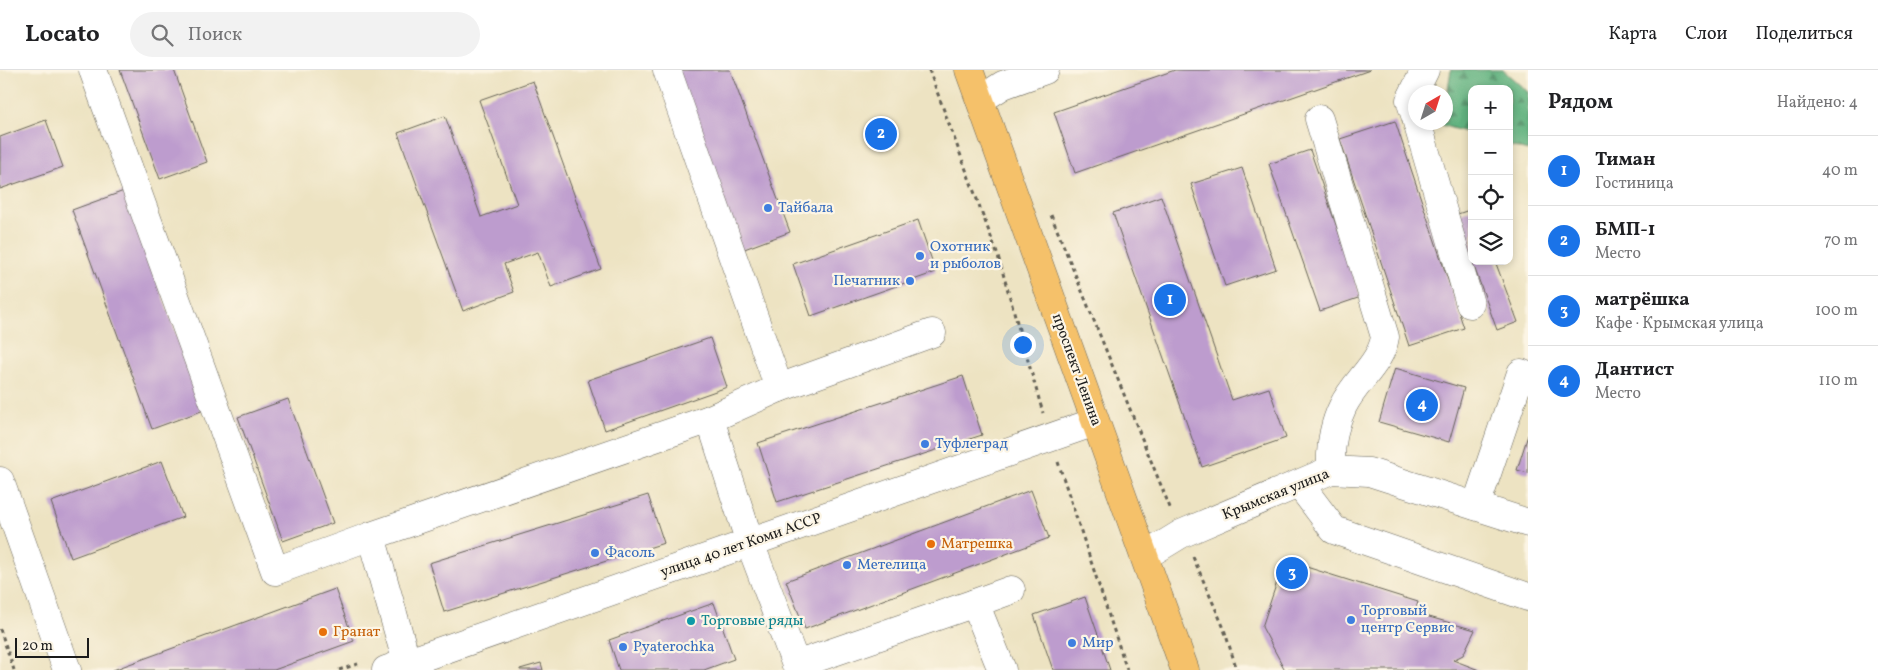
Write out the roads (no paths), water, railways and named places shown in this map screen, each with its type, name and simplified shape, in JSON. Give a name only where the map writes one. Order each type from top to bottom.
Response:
[{"type":"main road","name":"проспект Ленина","points":[[969,70],[1185,670]]},
{"type":"street","points":[[93,70],[275,572],[371,536],[710,419],[779,388],[932,333]]},
{"type":"street","points":[[667,70],[779,388]]},
{"type":"street","points":[[980,100],[1003,85],[1045,70]]},
{"type":"street","points":[[1418,85],[1425,70]]},
{"type":"street","points":[[1319,119],[1385,336],[1378,356],[1344,405],[1330,448],[1331,470]]},
{"type":"street","points":[[1419,130],[1470,304]]},
{"type":"street","points":[[1476,506],[1521,373],[1528,376]]},
{"type":"street","points":[[710,419],[789,668],[1011,590]]},
{"type":"street","name":"улица 40 лет Коми АССР","points":[[401,668],[1095,422]]},
{"type":"street","name":"Крымская улица","points":[[1145,556],[1181,534],[1300,485],[1331,470],[1369,472],[1528,523]]},
{"type":"street","points":[[0,481],[67,670]]},
{"type":"street","points":[[1300,485],[1334,530],[1528,597]]},
{"type":"street","points":[[371,536],[401,668]]},
{"type":"street","points":[[975,603],[1002,670]]},
{"type":"place","name":"БМП-1","points":[[881,134]]},
{"type":"place","name":"Тайбала","points":[[768,208]]},
{"type":"place","name":"Охотник и рыболов","points":[[920,256]]},
{"type":"place","name":"Печатник","points":[[910,281]]},
{"type":"place","name":"Тиман","points":[[1170,300]]},
{"type":"place","name":"Дантист","points":[[1422,405]]},
{"type":"place","name":"Туфлеград","points":[[925,444]]},
{"type":"place","name":"Матрешка","points":[[931,544]]},
{"type":"place","name":"Фасоль","points":[[595,553]]},
{"type":"place","name":"Метелица","points":[[847,565]]},
{"type":"place","name":"матрёшка","points":[[1292,573]]},
{"type":"place","name":"Торговый центр Сервис","points":[[1351,620]]},
{"type":"place","name":"Торговые ряды","points":[[691,621]]},
{"type":"place","name":"Гранат","points":[[323,632]]},
{"type":"place","name":"Мир","points":[[1072,643]]},
{"type":"place","name":"Pyaterochka","points":[[623,647]]}]
